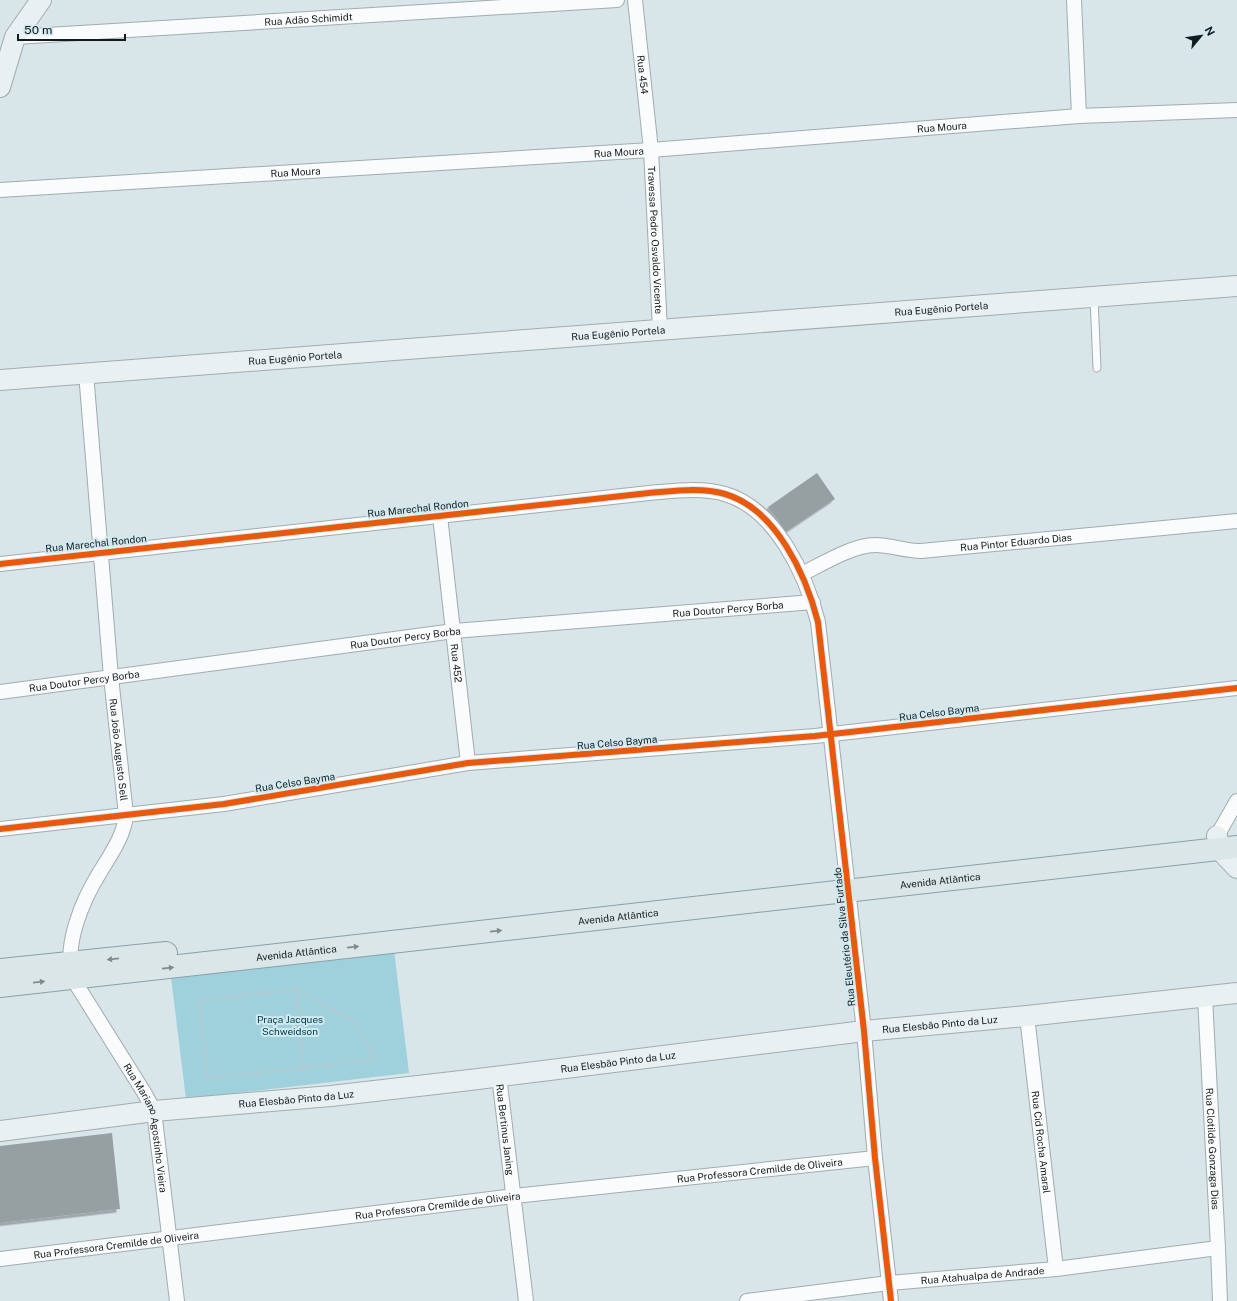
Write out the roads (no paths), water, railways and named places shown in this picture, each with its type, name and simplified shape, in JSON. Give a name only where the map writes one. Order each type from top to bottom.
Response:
[{"type":"main road","name":"Avenida Atlântica","points":[[0,986],[71,971],[1227,842]]},
{"type":"main road","name":"Avenida Atlântica","points":[[0,970],[71,971]]},
{"type":"street","points":[[0,87],[8,37],[41,0]]},
{"type":"street","name":"Rua Adão Schimidt","points":[[8,37],[617,0]]},
{"type":"street","name":"Rua 454","points":[[635,0],[651,150]]},
{"type":"street","points":[[1074,0],[1079,116]]},
{"type":"street","name":"Rua Moura","points":[[0,190],[651,150],[1079,116],[1237,110]]},
{"type":"street","name":"Travessa Pedro Osvaldo Vicente","points":[[651,150],[660,330]]},
{"type":"street","name":"Rua Eugênio Portela","points":[[0,380],[1237,286]]},
{"type":"street","name":"Rua João Augusto Sell","points":[[71,971],[71,944],[84,904],[98,874],[120,838],[126,822],[111,677],[86,373]]},
{"type":"street","name":"Rua Marechal Rondon","points":[[0,564],[649,493],[696,491],[726,494],[747,504],[758,513],[782,540],[802,574]]},
{"type":"street","name":"Rua 452","points":[[440,516],[468,763]]},
{"type":"street","name":"Rua Pintor Eduardo Dias","points":[[802,574],[863,546],[878,545],[904,550],[921,551],[1237,521]]},
{"type":"street","name":"Rua Eleutério da Silva Furtado","points":[[802,574],[813,602],[821,638],[864,1031],[875,1158],[891,1301]]},
{"type":"street","name":"Rua Doutor Percy Borba","points":[[0,692],[454,631],[813,602]]},
{"type":"street","name":"Rua Celso Bayma","points":[[0,829],[224,804],[468,763],[832,734],[1237,688]]},
{"type":"street","points":[[1237,801],[1227,842],[1237,868]]},
{"type":"street","name":"Rua Mariano Agostinho Vieira","points":[[71,971],[154,1111],[177,1301]]},
{"type":"street","name":"Rua Elesbão Pinto da Luz","points":[[0,1131],[154,1111],[331,1096],[864,1031],[1027,1016],[1237,993]]},
{"type":"street","name":"Rua Clotilde Gonzaga Dias","points":[[1205,997],[1220,1301]]},
{"type":"street","name":"Rua Cid Rocha Amaral","points":[[1027,1016],[1056,1269]]},
{"type":"street","name":"Rua Bertinus Janing","points":[[499,1076],[526,1301]]},
{"type":"street","name":"Rua Professora Cremilde de Oliveira","points":[[0,1259],[514,1196],[875,1158]]},
{"type":"street","name":"Rua Atahualpa de Andrade","points":[[747,1301],[889,1283],[1056,1269],[1218,1248]]},
{"type":"lane","points":[[1094,297],[1097,368]]},
{"type":"park label","name":"Praça Jacques Schweidson","points":[[290,1024]]}]
